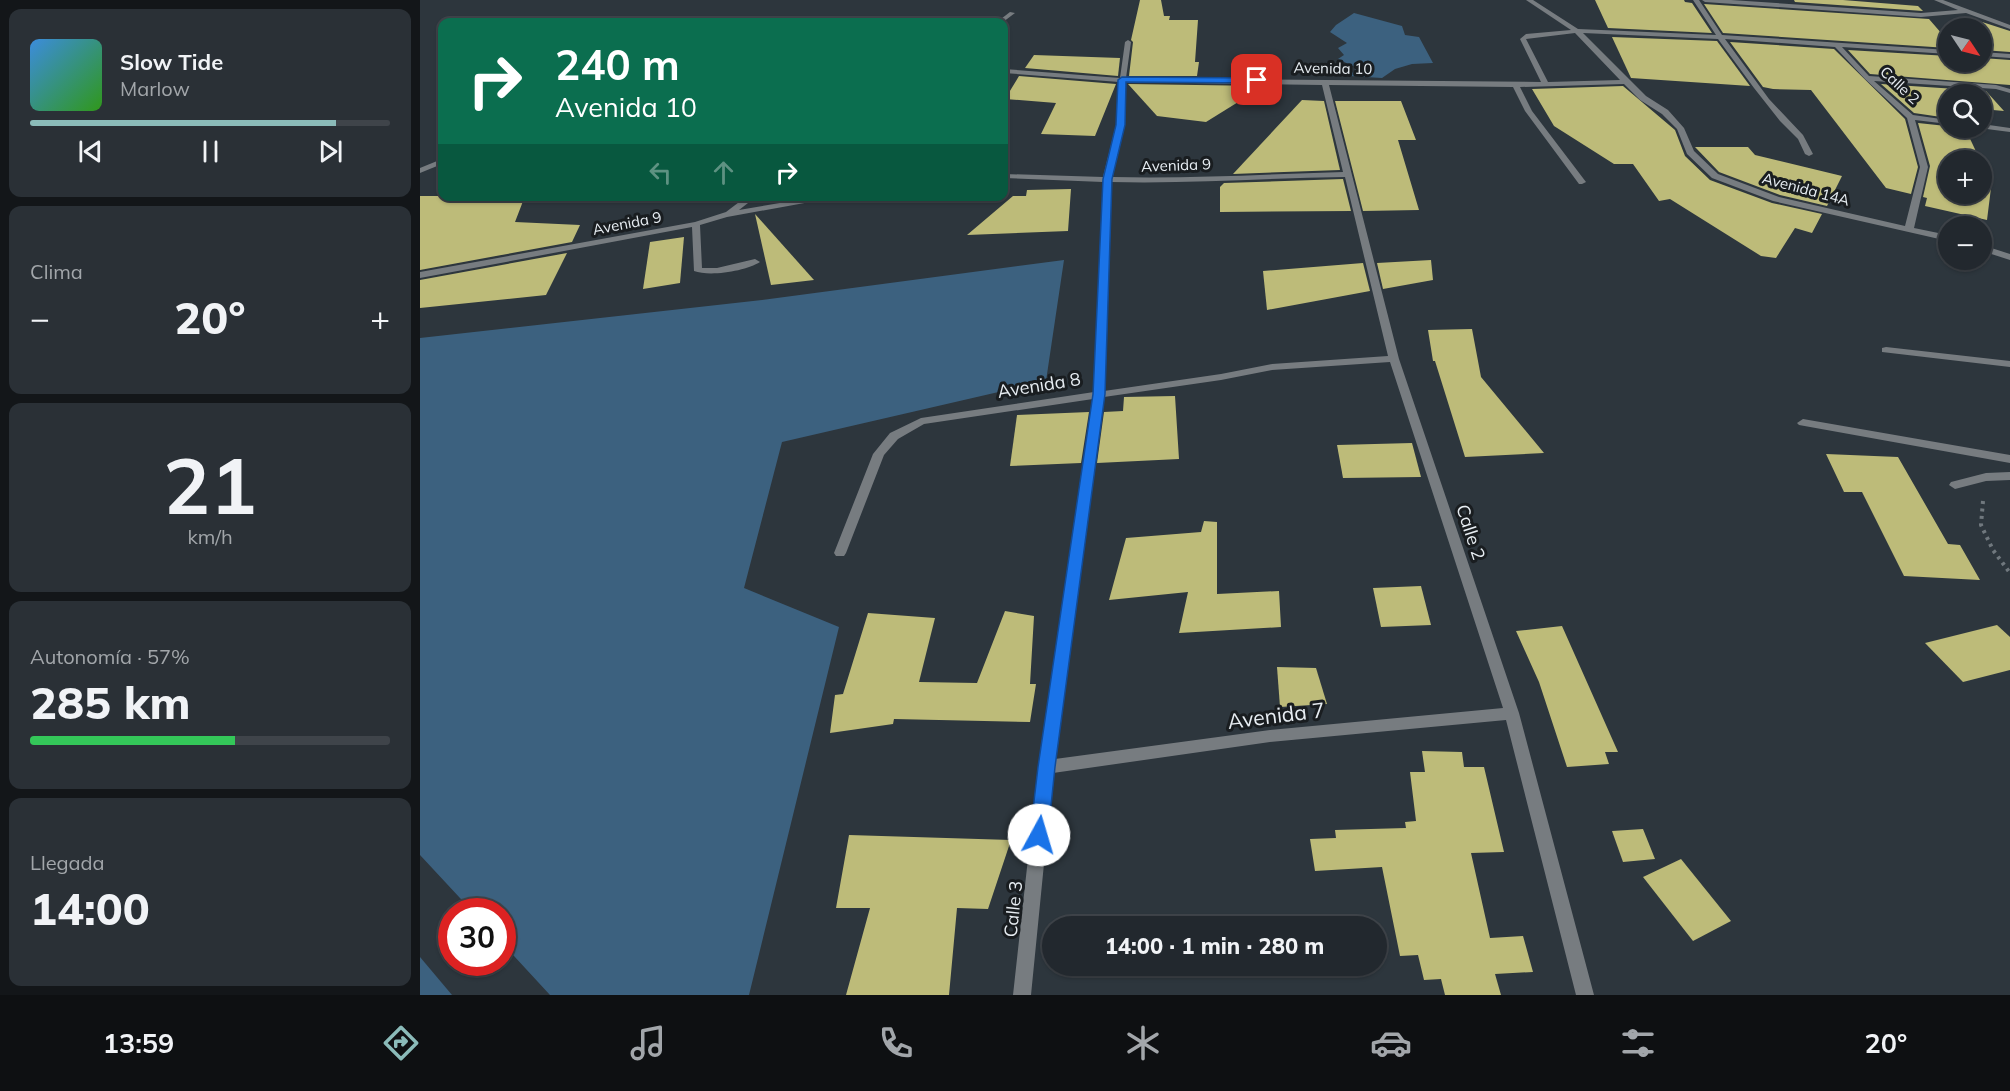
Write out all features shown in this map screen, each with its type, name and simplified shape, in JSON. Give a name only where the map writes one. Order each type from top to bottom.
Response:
[{"type":"street","name":"Avenida 14A","points":[[1529,0],[1577,31],[1643,98],[1665,112],[1680,128],[1690,152],[1715,176],[1776,200],[1938,236]]},
{"type":"street","points":[[1696,0],[1720,37],[1779,116],[1799,134],[1808,147],[1809,154]]},
{"type":"street","points":[[1705,0],[1921,15],[1966,11]]},
{"type":"street","points":[[1937,0],[2010,27]]},
{"type":"street","points":[[1005,18],[1012,13]]},
{"type":"street","points":[[1545,84],[1524,39],[1531,35],[1577,31],[1720,37],[1938,51]]},
{"type":"street","name":"Calle 3","points":[[1022,995],[1046,767],[1099,394],[1107,179],[1120,125],[1122,80],[1128,42]]},
{"type":"street","name":"Calle 2","points":[[1837,45],[1867,78],[1911,117],[1924,167],[1909,230]]},
{"type":"street","points":[[1992,55],[2010,56]]},
{"type":"street","name":"Avenida 10","points":[[1008,71],[1122,80],[1515,85],[1626,82]]},
{"type":"street","points":[[1867,78],[1996,87],[2010,91]]},
{"type":"street","name":"Calle 2","points":[[1325,81],[1394,359],[1512,712],[1585,995]]},
{"type":"street","points":[[1515,85],[1529,111],[1582,182]]},
{"type":"street","points":[[1911,117],[1938,121]]},
{"type":"street","points":[[1992,127],[2010,130]]},
{"type":"street","points":[[420,171],[438,163]]},
{"type":"street","name":"Avenida 9","points":[[1008,176],[1159,181],[1349,174]]},
{"type":"street","points":[[726,215],[746,201]]},
{"type":"street","name":"Avenida 9","points":[[420,275],[809,201]]},
{"type":"street","points":[[696,224],[697,269],[710,272],[755,262]]},
{"type":"street","points":[[1992,251],[2010,257]]},
{"type":"street","points":[[1886,350],[2010,364]]},
{"type":"street","name":"Avenida 8","points":[[840,553],[879,454],[894,436],[921,421],[1272,367],[1394,359]]},
{"type":"street","points":[[1803,423],[2010,459]]},
{"type":"street","points":[[1955,484],[1986,477],[2010,476]]},
{"type":"street","name":"Avenida 7","points":[[1046,767],[1270,736],[1512,712]]},
{"type":"path","points":[[1986,477],[1981,525],[1994,550],[2010,573]]},
{"type":"shaded area","points":[[1354,13],[1402,26],[1405,35],[1419,37],[1433,63],[1412,64],[1395,69],[1382,78],[1349,76],[1357,68],[1338,59],[1344,55],[1338,48],[1347,43],[1330,32]]},
{"type":"shaded area","points":[[1064,260],[1046,381],[782,442],[744,588],[839,627],[749,995],[550,995],[516,958],[516,898],[460,898],[420,855],[420,338],[762,300]]},
{"type":"shaded area","points":[[420,957],[452,995],[420,995]]},
{"type":"building","points":[[1140,0],[1161,0],[1164,16],[1170,16],[1169,20],[1198,20],[1195,62],[1199,62],[1197,76],[1129,76],[1133,42],[1131,40]]},
{"type":"building","points":[[1595,0],[1684,0],[1692,3],[1712,33],[1608,28]]},
{"type":"building","points":[[1794,0],[1843,0],[1918,6],[1923,11],[1795,2]]},
{"type":"building","points":[[1704,4],[1929,19],[1938,29],[1938,47],[1723,33]]},
{"type":"building","points":[[1992,25],[2010,31],[2010,52],[1992,51]]},
{"type":"building","points":[[1612,37],[1717,41],[1750,86],[1631,78]]},
{"type":"building","points":[[1730,42],[1834,49],[1905,119],[1918,167],[1911,194],[1886,188],[1811,90],[1763,87]]},
{"type":"building","points":[[1848,50],[1938,55],[1938,72],[1992,72],[1992,59],[2010,60],[2010,85],[1870,74]]},
{"type":"building","points":[[1034,55],[1120,58],[1118,76],[1025,68]]},
{"type":"building","points":[[1019,76],[1116,84],[1095,136],[1041,134],[1056,103],[1008,99],[1008,94]]},
{"type":"building","points":[[1128,84],[1264,86],[1206,122],[1157,116]]},
{"type":"building","points":[[1881,84],[1938,88],[1938,117],[1914,113]]},
{"type":"building","points":[[1623,86],[1675,130],[1685,156],[1710,180],[1772,203],[1822,214],[1812,233],[1795,228],[1776,258],[1761,256],[1670,199],[1659,201],[1633,164],[1614,164],[1554,126],[1532,89]]},
{"type":"building","points":[[1992,98],[2004,111],[1992,110]]},
{"type":"building","points":[[1302,100],[1324,101],[1340,170],[1233,174]]},
{"type":"building","points":[[1335,101],[1401,101],[1416,140],[1398,140],[1419,210],[1363,211]]},
{"type":"building","points":[[1918,123],[1938,125],[1938,138],[1970,138],[1975,150],[1938,150],[1938,204],[1989,204],[1988,216],[1969,216],[1925,206],[1927,198],[1923,197],[1930,166]]},
{"type":"building","points":[[1695,147],[1748,147],[1755,155],[1842,176],[1827,206],[1780,195],[1719,172]]},
{"type":"building","points":[[1343,179],[1351,211],[1220,212],[1220,187],[1224,183]]},
{"type":"building","points":[[1071,189],[1068,231],[967,235],[1013,196],[1026,196],[1027,190]]},
{"type":"building","points":[[420,196],[438,196],[438,201],[523,201],[515,222],[580,225],[572,242],[420,270]]},
{"type":"building","points":[[755,214],[814,280],[771,285]]},
{"type":"building","points":[[684,237],[680,283],[643,289],[650,242]]},
{"type":"building","points":[[567,253],[546,295],[420,308],[420,280]]},
{"type":"building","points":[[1431,260],[1433,280],[1383,289],[1377,263]]},
{"type":"building","points":[[1363,263],[1370,291],[1267,310],[1263,271]]},
{"type":"building","points":[[1472,329],[1481,377],[1544,453],[1465,457],[1435,361],[1433,361],[1428,330]]},
{"type":"building","points":[[1175,396],[1179,459],[1097,463],[1104,412],[1123,411],[1124,397]]},
{"type":"building","points":[[1089,412],[1081,463],[1010,466],[1017,415]]},
{"type":"building","points":[[1412,443],[1421,477],[1343,478],[1337,445]]},
{"type":"building","points":[[1826,454],[1898,457],[1948,544],[1960,545],[1980,580],[1904,576],[1862,492],[1844,492]]},
{"type":"building","points":[[1204,521],[1217,522],[1217,594],[1279,591],[1281,627],[1179,633],[1188,592],[1109,600],[1126,538],[1201,532]]},
{"type":"building","points":[[1421,586],[1431,625],[1381,627],[1373,588]]},
{"type":"building","points":[[1005,611],[1034,616],[1030,684],[1036,684],[1030,722],[894,719],[893,724],[830,733],[835,695],[843,694],[868,613],[935,618],[919,682],[977,683]]},
{"type":"building","points":[[1997,625],[2010,637],[2010,670],[1963,682],[1925,643]]},
{"type":"building","points":[[1562,626],[1618,752],[1605,752],[1609,764],[1567,767],[1539,682],[1516,631]]},
{"type":"building","points":[[1277,667],[1316,668],[1327,704],[1280,707]]},
{"type":"building","points":[[1422,751],[1462,752],[1464,767],[1484,767],[1504,852],[1471,853],[1490,938],[1523,936],[1533,972],[1495,974],[1501,995],[1445,995],[1441,979],[1424,980],[1418,955],[1400,956],[1382,867],[1315,871],[1310,839],[1336,838],[1335,830],[1406,828],[1405,822],[1416,821],[1410,772],[1425,772]]},
{"type":"building","points":[[1643,829],[1655,859],[1623,862],[1612,831]]},
{"type":"building","points":[[849,835],[1011,840],[988,909],[957,908],[949,995],[846,995],[870,908],[836,908]]},
{"type":"building","points":[[1681,859],[1731,921],[1693,941],[1643,877]]},
{"type":"route","points":[[1039,835],[1046,767],[1099,394],[1107,179],[1120,125],[1122,80],[1257,80]]}]
